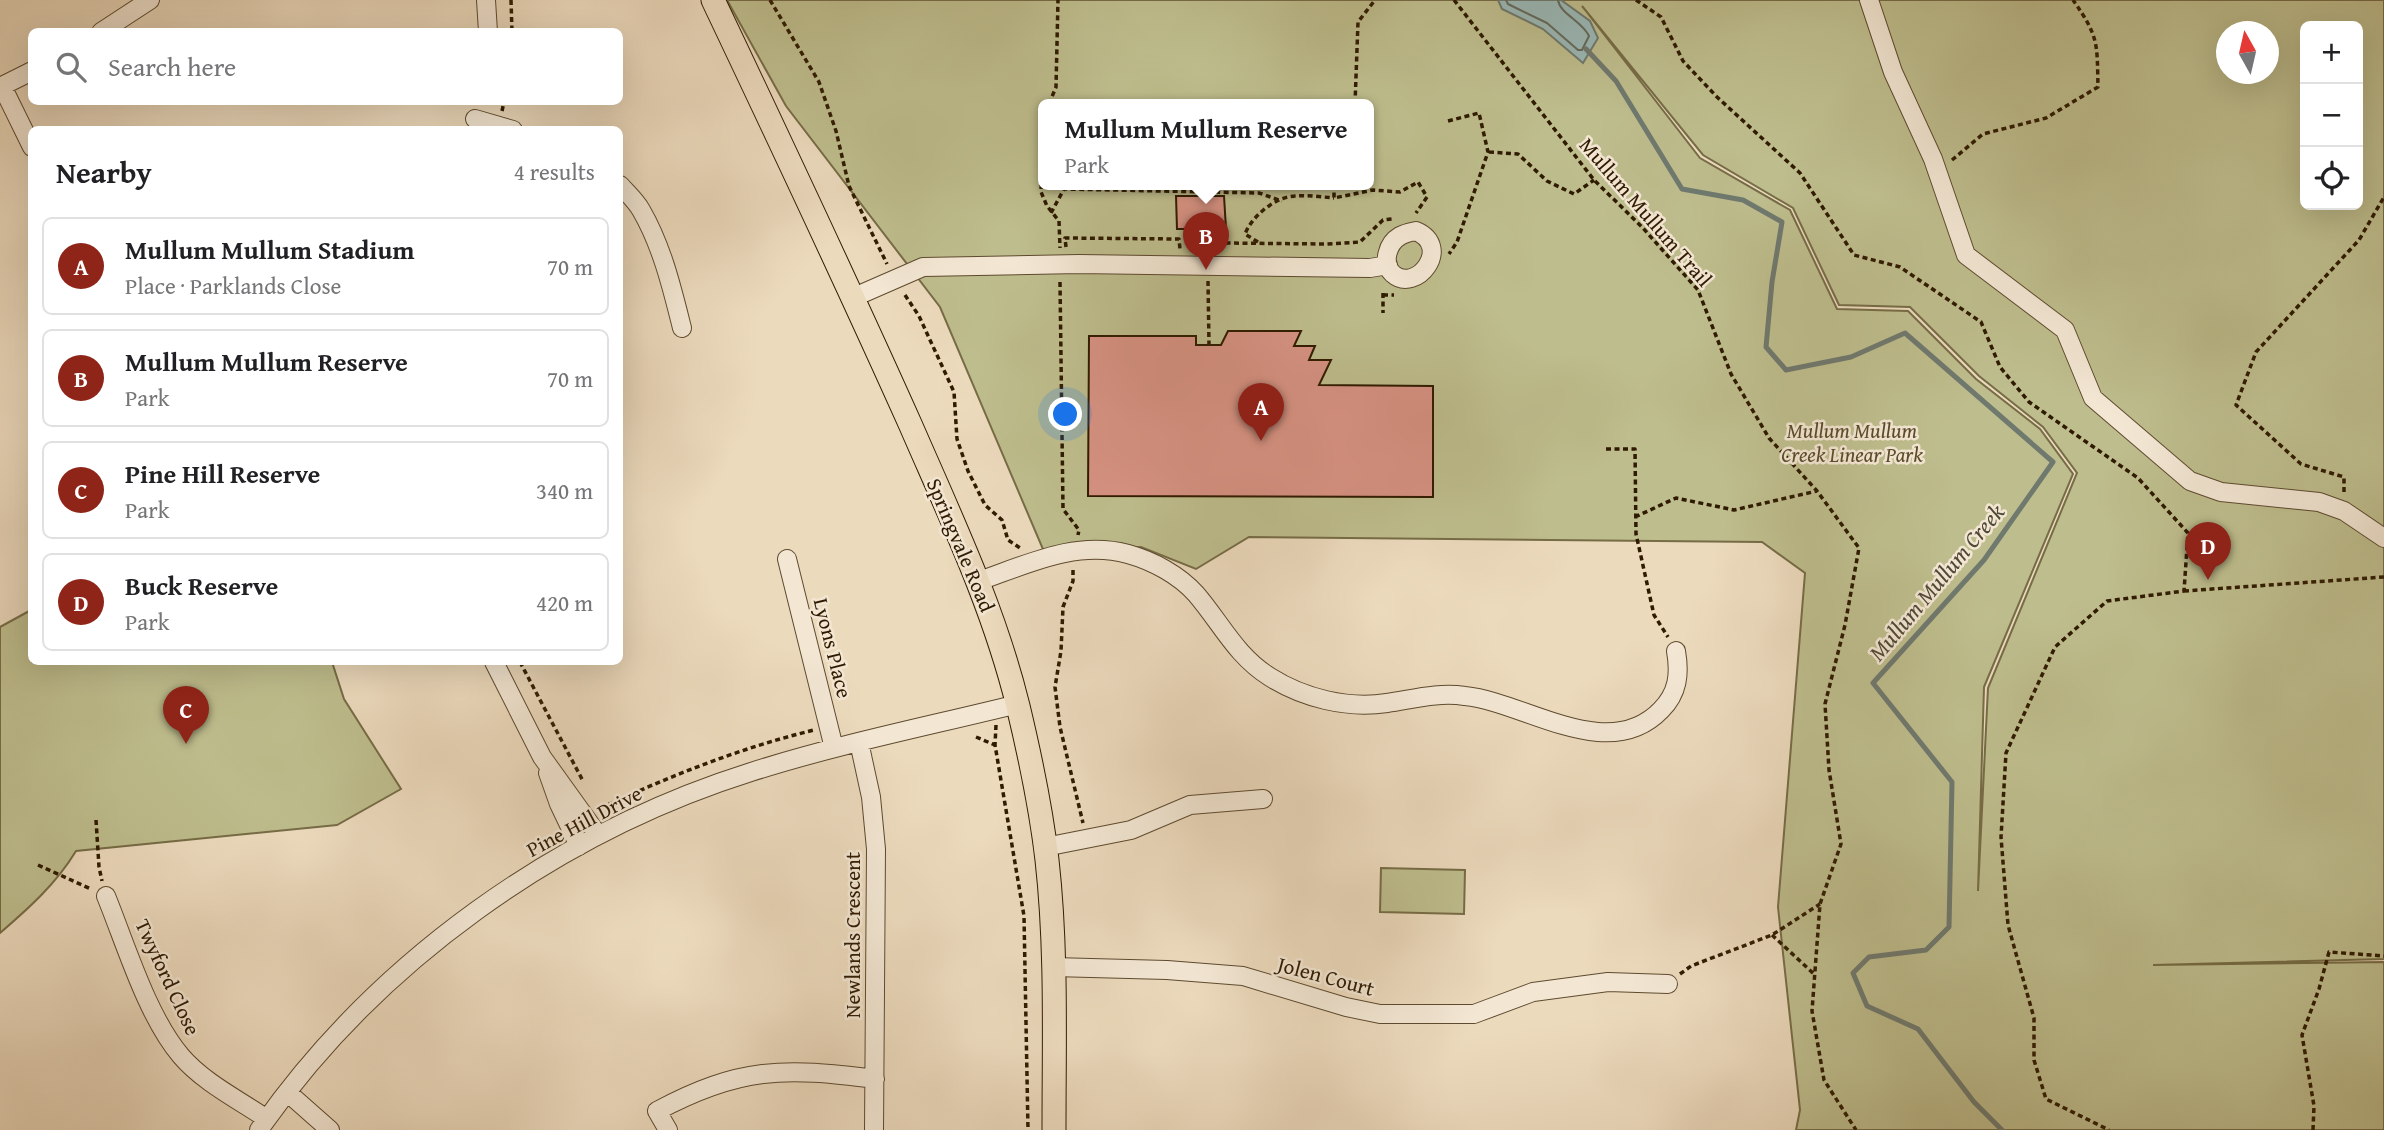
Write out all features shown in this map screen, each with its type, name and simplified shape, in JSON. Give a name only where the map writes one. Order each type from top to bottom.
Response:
[{"type":"main road","name":"Springvale Road","points":[[713,0],[852,298],[979,581],[1007,707],[1045,847],[1054,967],[1054,1130]]},
{"type":"street","points":[[107,28],[150,0]]},
{"type":"street","points":[[486,0],[488,28]]},
{"type":"street","points":[[1869,0],[1893,72],[1933,159],[1966,255],[2065,330],[2093,398],[2190,481],[2221,492],[2319,502],[2344,512],[2384,538]]},
{"type":"street","points":[[28,73],[1,87],[28,139]]},
{"type":"street","points":[[474,125],[479,105]]},
{"type":"street","points":[[623,188],[640,208],[655,238],[670,280],[682,328]]},
{"type":"street","points":[[852,298],[923,267],[1208,265],[1370,268],[1388,265]]},
{"type":"street","points":[[979,581],[1048,556],[1074,551],[1110,551],[1143,559],[1159,566],[1194,592],[1239,652],[1279,682],[1329,701],[1369,705],[1428,695],[1464,695],[1495,701],[1555,724],[1580,730],[1628,730],[1654,717],[1672,696],[1679,671],[1676,651]]},
{"type":"street","name":"Lyons Place","points":[[787,559],[834,748]]},
{"type":"street","points":[[496,665],[542,757],[559,804],[579,846]]},
{"type":"street","name":"Pine Hill Drive","points":[[263,1124],[287,1092],[355,1017],[415,960],[485,905],[598,835],[725,781],[834,748],[1007,707]]},
{"type":"street","name":"Newlands Crescent","points":[[859,742],[871,797],[876,849],[874,1130]]},
{"type":"street","points":[[542,757],[575,799],[598,835]]},
{"type":"street","points":[[1045,847],[1131,830],[1190,805],[1263,799]]},
{"type":"street","name":"Twyford Close","points":[[106,896],[150,1003],[181,1057],[263,1124]]},
{"type":"street","name":"Jolen Court","points":[[1054,967],[1167,970],[1243,976],[1346,1007],[1380,1014],[1474,1014],[1533,992],[1608,982],[1668,984]]},
{"type":"street","points":[[668,1130],[657,1111],[701,1088],[736,1078],[765,1073],[813,1071],[874,1079]]},
{"type":"street","points":[[287,1092],[330,1130]]},
{"type":"path","points":[[511,0],[512,28]]},
{"type":"path","points":[[770,0],[819,82],[836,131],[849,186],[895,279],[919,316],[954,392],[957,439],[968,471],[985,505],[1002,520],[1008,540],[1023,550]]},
{"type":"path","points":[[1051,99],[1056,87],[1058,0]]},
{"type":"path","points":[[1355,99],[1358,22],[1375,0]]},
{"type":"path","name":"Mullum Mullum Trail","points":[[1454,0],[1594,180],[1642,227],[1699,290],[1731,374],[1769,438],[1817,491],[1859,548],[1845,625],[1825,704],[1829,770],[1841,844],[1820,904],[1812,1011],[1824,1080],[1856,1130]]},
{"type":"path","points":[[1636,0],[1661,17],[1683,61],[1717,97],[1800,173],[1854,255],[1900,267],[1981,322],[2000,367],[2029,402],[2138,478],[2188,533],[2184,591]]},
{"type":"path","points":[[1934,166],[1948,163],[1983,134],[2046,118],[2098,87],[2097,44],[2092,26],[2073,0]]},
{"type":"path","points":[[1446,260],[1457,242],[1488,152],[1479,113],[1448,121]]},
{"type":"path","points":[[1488,152],[1518,154],[1547,181],[1574,194],[1594,180]]},
{"type":"path","points":[[1259,243],[1245,233],[1250,222],[1263,209],[1292,195],[1334,198],[1373,190],[1400,192],[1418,182],[1427,197],[1412,217]]},
{"type":"path","points":[[1041,190],[1051,213],[1059,220],[1060,225],[1060,254],[1045,254],[1045,276],[1060,277],[1063,509],[1079,530],[1074,551],[1073,581],[1063,607],[1061,651],[1055,687],[1060,727],[1087,839]]},
{"type":"path","points":[[1051,213],[1062,190]]},
{"type":"path","points":[[1112,190],[1259,193],[1282,201]]},
{"type":"path","points":[[1334,190],[1334,198]]},
{"type":"path","points":[[2344,512],[2344,477],[2301,464],[2236,405],[2256,352],[2359,240],[2384,197]]},
{"type":"path","points":[[1209,345],[1207,258],[1222,258],[1222,243],[1360,242],[1383,220],[1402,218]]},
{"type":"path","points":[[1066,254],[1065,238],[1179,239],[1181,258]]},
{"type":"path","points":[[1606,449],[1635,449],[1636,534],[1654,615],[1676,651]]},
{"type":"path","points":[[1635,517],[1676,498],[1734,510],[1817,491]]},
{"type":"path","points":[[2109,1130],[2046,1098],[2034,1060],[2035,1018],[2008,925],[2001,837],[2006,753],[2055,648],[2107,601],[2184,591],[2384,577]]},
{"type":"path","points":[[522,665],[587,787]]},
{"type":"path","points":[[1007,707],[995,745],[1024,916],[1028,1130]]},
{"type":"path","points":[[599,810],[685,771],[736,752],[829,726]]},
{"type":"path","points":[[976,737],[995,745]]},
{"type":"path","points":[[96,820],[99,867],[106,896]]},
{"type":"path","points":[[38,865],[106,896]]},
{"type":"path","points":[[1668,984],[1691,966],[1772,935],[1820,904]]},
{"type":"path","points":[[1772,935],[1815,974]]},
{"type":"path","points":[[2313,1130],[2314,1106],[2302,1035],[2329,952],[2384,956]]},
{"type":"green space","name":"Mullum Mullum Creek Linear Park","points":[[727,0],[2384,0],[2384,959],[2153,965],[2384,962],[2384,1130],[1796,1130],[1800,1110],[1778,907],[1805,573],[1762,542],[1249,537],[1196,569],[1141,547],[1045,554],[940,307],[786,106]],"holes":[[[1582,6],[1703,155],[1793,208],[1839,305],[1910,307],[1979,376],[2043,427],[2077,473],[1988,688],[1978,891],[1984,687],[2073,474],[2040,429],[1976,379],[1908,311],[1837,309],[1790,210],[1700,158]]]},
{"type":"green space","points":[[28,612],[28,665],[333,665],[344,699],[401,789],[337,825],[76,851],[51,885],[0,933],[0,627]]},
{"type":"green space","points":[[1381,868],[1465,870],[1464,914],[1380,912]]},
{"type":"water","points":[[1498,0],[1561,0],[1590,21],[1598,38],[1583,63],[1543,29],[1502,9]]},
{"type":"building","points":[[1176,196],[1224,196],[1226,229],[1177,229]]},
{"type":"building","points":[[1228,331],[1301,331],[1294,346],[1315,346],[1309,360],[1331,360],[1319,385],[1433,386],[1433,497],[1088,496],[1089,336],[1196,336],[1196,345],[1221,345]]},
{"type":"waterway","name":"Mullum Mullum Creek","points":[[1586,49],[1616,81],[1682,189],[1743,200],[1782,222],[1772,282],[1766,347],[1786,370],[1851,357],[1905,333],[2053,462],[1984,560],[1873,683],[1952,782],[1949,927],[1926,950],[1869,957],[1853,973],[1867,1006],[1918,1029],[1974,1102],[2002,1130]]},
{"type":"place","name":"Mullum Mullum Reserve","points":[[1206,270]]},
{"type":"place","name":"Mullum Mullum Stadium","points":[[1261,441]]},
{"type":"place","name":"Buck Reserve","points":[[2208,580]]},
{"type":"place","name":"Pine Hill Reserve","points":[[186,744]]}]
